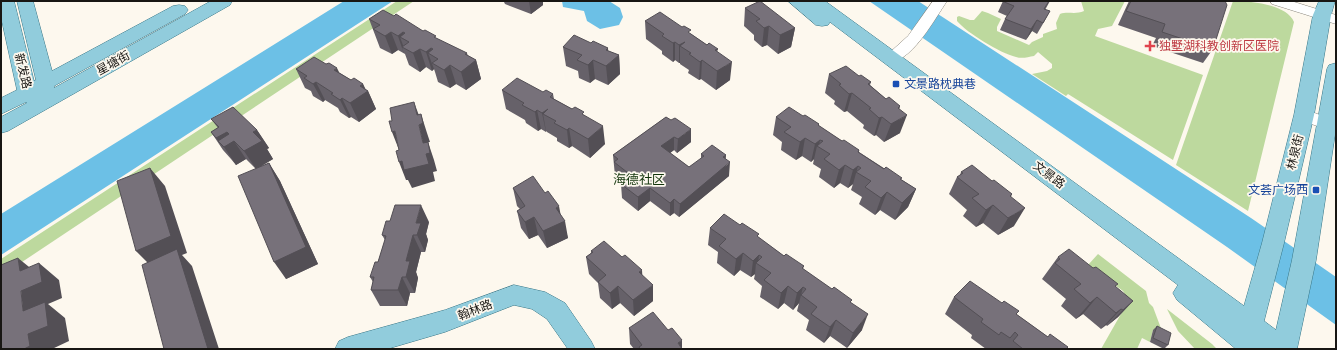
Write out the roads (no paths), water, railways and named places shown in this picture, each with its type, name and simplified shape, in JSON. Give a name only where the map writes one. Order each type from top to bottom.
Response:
[{"type":"main road","name":"新发路","points":[[6,1],[34,98]]},
{"type":"main road","name":"新发路","points":[[25,1],[46,82]]},
{"type":"main road","name":"星塘街","points":[[1,126],[34,98],[46,82],[195,1]]},
{"type":"main road","name":"星塘街","points":[[1,107],[34,98],[224,1]]},
{"type":"main road","name":"文景路","points":[[796,1],[1250,341],[1283,349]]},
{"type":"main road","name":"文景路","points":[[814,1],[892,58],[1250,341]]},
{"type":"main road","name":"林泉街","points":[[1250,341],[1262,280],[1304,115],[1328,12]]},
{"type":"main road","points":[[1283,349],[1304,260],[1332,125],[1336,69]]},
{"type":"main road","name":"翰林路","points":[[348,349],[445,321],[514,295],[537,299],[556,311],[582,349]]},
{"type":"street","points":[[892,58],[900,53],[914,38],[940,1]]},
{"type":"street","points":[[1277,1],[1328,12]]},
{"type":"street","points":[[1304,115],[1332,125]]},
{"type":"water","points":[[344,1],[393,1],[1,255],[1,214]]},
{"type":"water","points":[[562,1],[609,1],[620,8],[623,17],[619,25],[600,29],[587,21],[584,11],[563,7]]},
{"type":"water","points":[[869,1],[918,1],[1251,218],[1336,277],[1336,325],[1227,247]]},
{"type":"place","name":"独墅湖科教创新区医院","points":[[1150,46]]},
{"type":"place","name":"文景路枕典巷","points":[[896,84]]},
{"type":"place","name":"文荟广场西","points":[[1316,190]]},
{"type":"district","name":"海德社区","points":[[639,179]]}]
